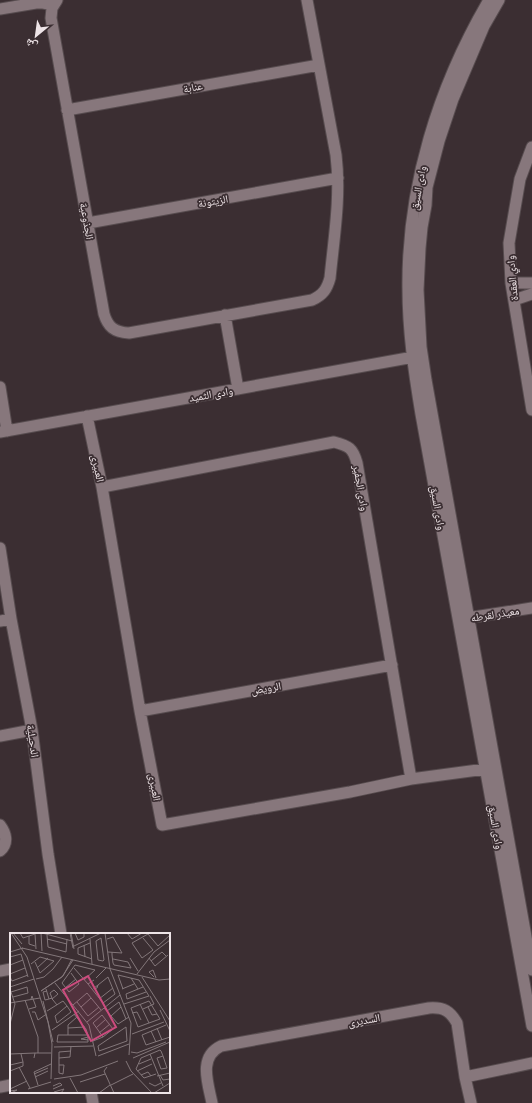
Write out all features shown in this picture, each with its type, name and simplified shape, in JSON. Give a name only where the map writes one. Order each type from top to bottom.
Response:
[{"type":"street","name":"الجذوعية","points":[[55,2],[51,13],[51,18],[104,314],[110,326],[115,330],[122,333],[128,333],[312,300],[319,296],[328,285],[330,278],[338,178],[336,155],[307,0]]},
{"type":"street","name":"وادى السيق","points":[[489,0],[477,21],[451,76],[436,117],[420,174],[412,218],[408,264],[409,311],[490,768],[532,1026]]},
{"type":"street","name":"وادى السيق","points":[[417,356],[419,311],[418,269],[427,187],[439,142],[453,99],[484,26],[499,0]]},
{"type":"street","points":[[0,9],[36,3],[55,2]]},
{"type":"street","name":"عنابة","points":[[67,110],[319,65]]},
{"type":"street","name":"وادي العقدة","points":[[532,147],[520,179],[510,243],[511,283],[532,410]]},
{"type":"street","name":"الزيتونة","points":[[88,223],[338,178]]},
{"type":"street","points":[[511,283],[532,283]]},
{"type":"street","points":[[514,300],[532,294]]},
{"type":"street","points":[[225,316],[238,389]]},
{"type":"street","name":"وادى الثميد","points":[[4,431],[417,356]]},
{"type":"street","points":[[0,387],[4,431]]},
{"type":"street","name":"العبيرى","points":[[87,416],[102,488],[140,711],[162,825],[350,792],[411,779],[490,768]]},
{"type":"street","name":"وادى الجفير","points":[[102,488],[334,442],[344,444],[350,448],[357,463],[411,779]]},
{"type":"street","name":"الدحيلية","points":[[0,548],[32,730],[48,854],[61,933]]},
{"type":"street","name":"معيذر لقرطه","points":[[464,619],[532,608]]},
{"type":"street","points":[[0,621],[12,619]]},
{"type":"street","name":"الرويض","points":[[140,711],[392,665]]},
{"type":"street","points":[[0,736],[32,730]]},
{"type":"street","name":"وادى السيق","points":[[490,768],[532,970]]},
{"type":"street","points":[[0,825],[5,832],[6,840],[0,851]]},
{"type":"street","points":[[0,971],[10,969]]},
{"type":"street","name":"السديرى","points":[[212,1103],[206,1069],[207,1061],[218,1048],[429,1008],[446,1010],[453,1016],[457,1023],[465,1076],[471,1103]]},
{"type":"street","points":[[465,1076],[532,1063]]},
{"type":"street","points":[[0,1087],[10,1085]]},
{"type":"street","points":[[92,1093],[94,1103]]}]
